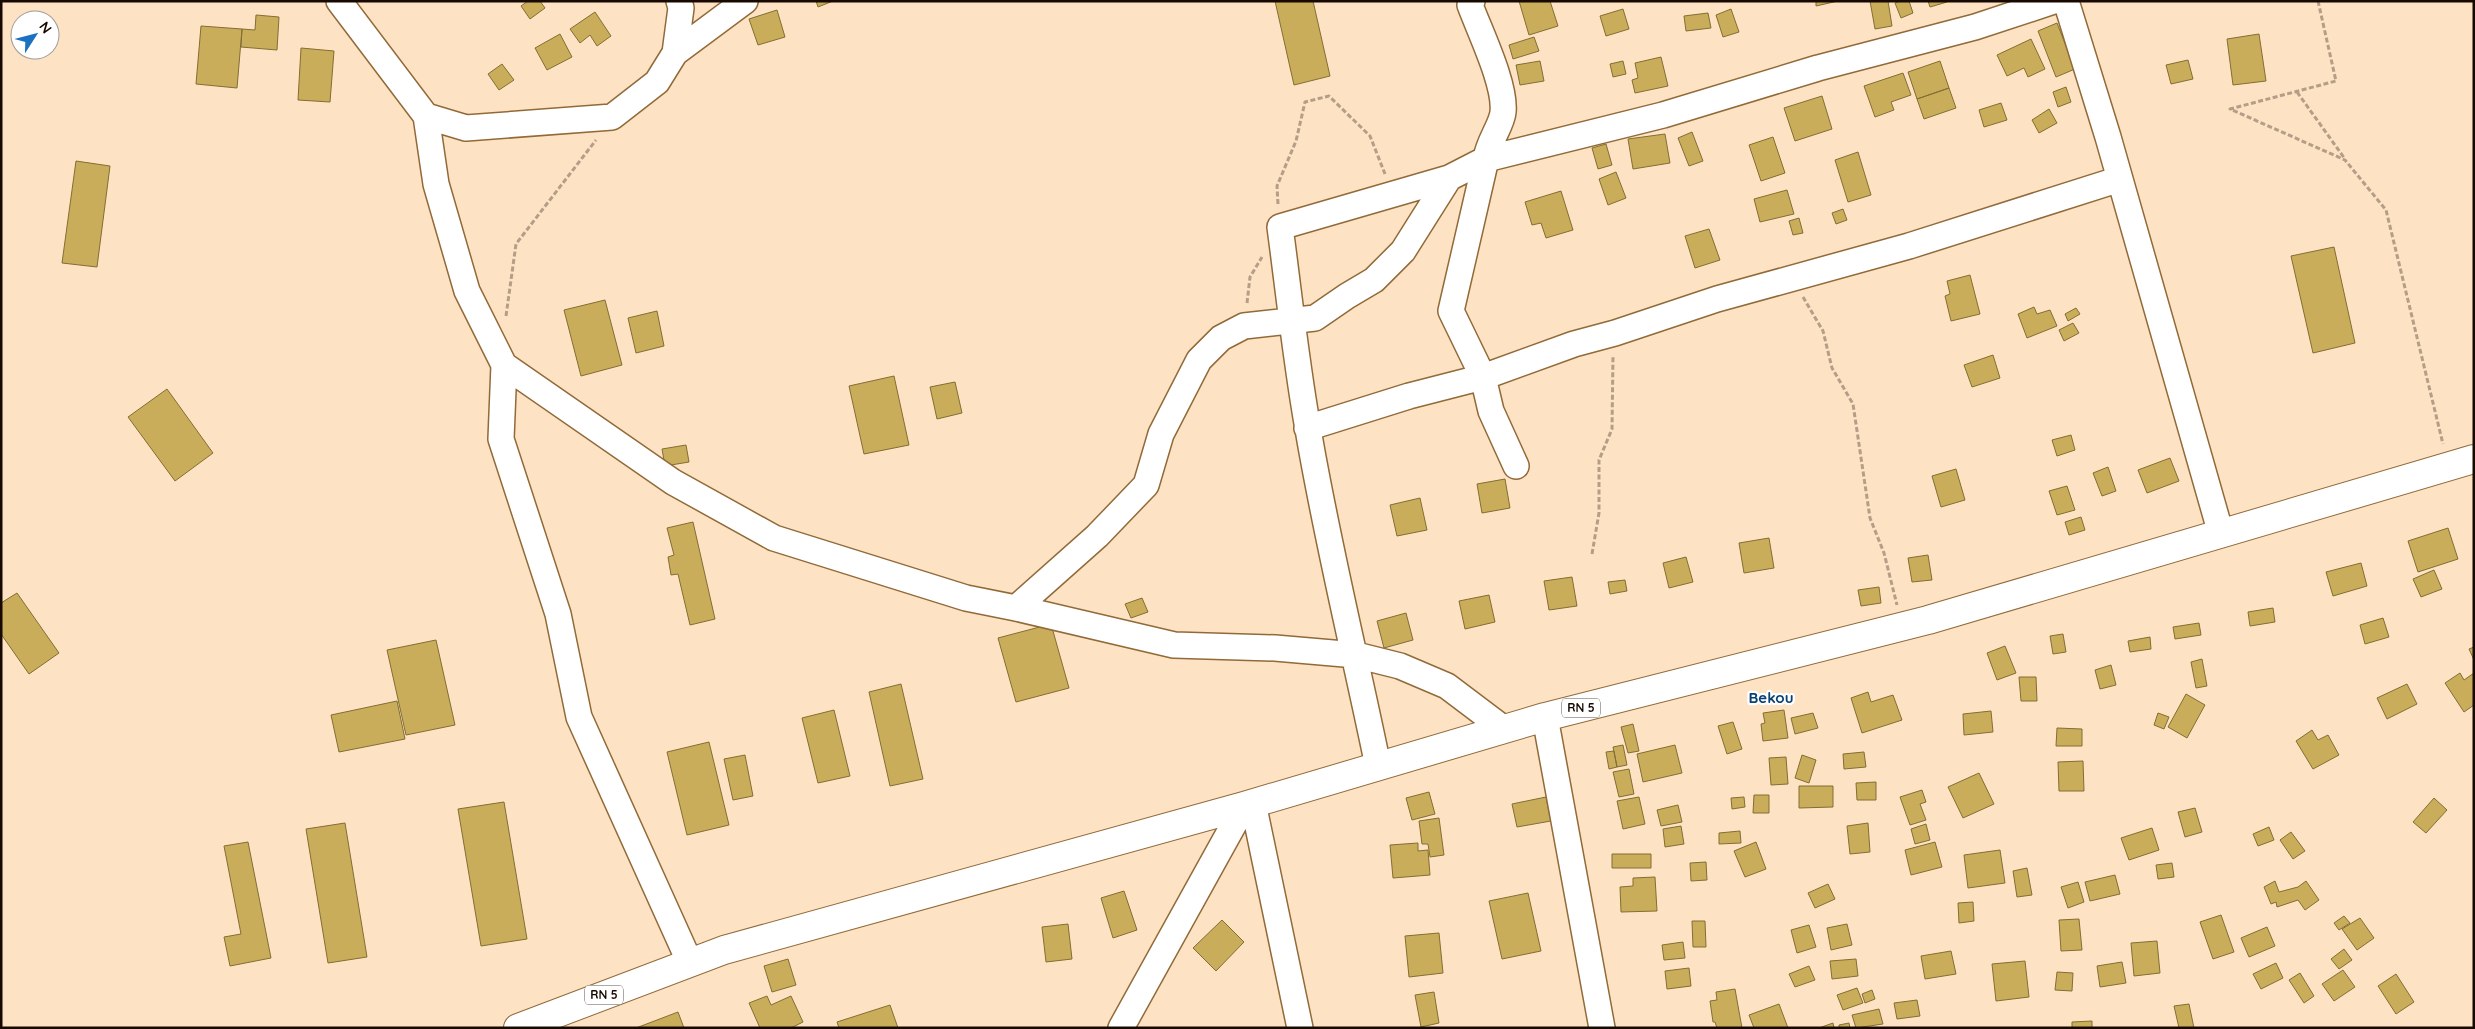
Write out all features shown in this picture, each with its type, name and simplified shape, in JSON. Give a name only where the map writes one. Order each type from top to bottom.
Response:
[{"type":"main road","name":"RN 5","points":[[518,1028],[724,950],[1248,805],[1545,717],[1902,626],[2461,463]]},
{"type":"street","points":[[339,1],[426,116],[436,184],[467,291],[504,364],[673,482],[774,538],[966,598],[1174,645],[1275,648],[1356,655],[1400,666],[1447,686],[1504,729]]},
{"type":"street","points":[[675,54],[681,8],[679,1]]},
{"type":"street","points":[[426,116],[466,128],[612,117],[657,82],[675,54],[745,1]]},
{"type":"street","points":[[1378,766],[1356,655],[1330,548],[1307,428],[1280,227],[1448,178],[1486,159],[1663,115],[1818,68],[1975,27],[2054,1]]},
{"type":"street","points":[[2066,1],[2120,179],[2221,534]]},
{"type":"street","points":[[1469,3],[1500,86],[1504,113],[1488,146],[1451,312],[1483,378],[1491,412],[1516,466]]},
{"type":"street","points":[[1016,608],[1098,536],[1146,485],[1162,434],[1199,360],[1221,338],[1244,326],[1315,318],[1374,280],[1402,251],[1448,178]]},
{"type":"street","points":[[1307,428],[1409,396],[1483,378],[1574,344],[1615,333],[1717,299],[1909,246],[2120,179]]},
{"type":"street","points":[[504,364],[501,439],[558,614],[579,717],[690,963]]},
{"type":"street","points":[[1545,717],[1602,1028]]},
{"type":"street","points":[[1121,1028],[1248,805]]},
{"type":"street","points":[[1248,805],[1300,1028]]},
{"type":"path","points":[[2318,1],[2336,81],[2230,109],[2345,160]]},
{"type":"path","points":[[2297,92],[2345,160],[2386,210],[2461,463]]},
{"type":"path","points":[[506,318],[506,299],[516,244],[612,117]]},
{"type":"path","points":[[1793,279],[1823,331],[1832,368],[1853,404],[1870,518],[1884,553],[1902,626]]},
{"type":"path","points":[[1592,554],[1599,513],[1599,460],[1612,429],[1611,377],[1615,333]]},
{"type":"building","points":[[528,1],[540,1],[545,8],[530,19],[521,6]]},
{"type":"building","points":[[816,1],[833,1],[818,7]]},
{"type":"building","points":[[1275,1],[1313,1],[1330,76],[1294,85]]},
{"type":"building","points":[[1519,1],[1550,1],[1558,26],[1529,35]]},
{"type":"building","points":[[1816,1],[1838,1],[1816,6]]},
{"type":"building","points":[[1870,1],[1888,1],[1892,26],[1875,29]]},
{"type":"building","points":[[1909,1],[1913,13],[1901,18],[1895,3]]},
{"type":"building","points":[[1928,1],[1946,1],[1947,2],[1930,7]]},
{"type":"building","points":[[1623,9],[1629,29],[1606,36],[1600,16]]},
{"type":"building","points":[[1731,9],[1739,32],[1723,37],[1716,15]]},
{"type":"building","points":[[777,10],[785,37],[758,45],[749,19]]},
{"type":"building","points":[[595,12],[611,36],[597,46],[590,35],[580,43],[570,29]]},
{"type":"building","points":[[1708,13],[1711,28],[1686,31],[1684,16]]},
{"type":"building","points":[[256,15],[279,17],[277,50],[241,47],[242,29],[255,30]]},
{"type":"building","points":[[2057,23],[2075,69],[2056,77],[2038,31]]},
{"type":"building","points":[[201,26],[242,29],[237,88],[196,84]]},
{"type":"building","points":[[560,34],[572,57],[547,70],[535,48]]},
{"type":"building","points":[[2259,34],[2266,81],[2233,85],[2227,39]]},
{"type":"building","points":[[1534,37],[1539,51],[1513,59],[1509,45]]},
{"type":"building","points":[[2031,39],[2045,69],[2028,77],[2024,68],[2007,76],[1997,55]]},
{"type":"building","points":[[301,48],[334,51],[330,102],[298,100]]},
{"type":"building","points":[[1661,57],[1668,86],[1635,93],[1632,80],[1638,78],[1635,63]]},
{"type":"building","points":[[2188,60],[2193,79],[2171,84],[2166,65]]},
{"type":"building","points":[[1540,61],[1544,81],[1520,85],[1516,65]]},
{"type":"building","points":[[1623,61],[1626,74],[1613,77],[1610,64]]},
{"type":"building","points":[[1940,61],[1949,88],[1917,99],[1908,72]]},
{"type":"building","points":[[502,64],[514,80],[499,90],[488,74]]},
{"type":"building","points":[[1903,73],[1911,95],[1891,102],[1894,110],[1875,117],[1864,86]]},
{"type":"building","points":[[2066,87],[2071,102],[2058,107],[2053,92]]},
{"type":"building","points":[[1949,88],[1956,108],[1924,119],[1917,99]]},
{"type":"building","points":[[1822,96],[1832,129],[1795,141],[1784,108]]},
{"type":"building","points":[[2001,103],[2007,120],[1984,127],[1979,110]]},
{"type":"building","points":[[2049,109],[2057,123],[2039,133],[2032,120]]},
{"type":"building","points":[[1692,132],[1703,161],[1689,166],[1678,138]]},
{"type":"building","points":[[1665,134],[1670,163],[1633,169],[1628,139]]},
{"type":"building","points":[[1773,137],[1785,173],[1761,181],[1749,145]]},
{"type":"building","points":[[1606,144],[1612,165],[1598,169],[1592,148]]},
{"type":"building","points":[[1858,152],[1871,195],[1848,202],[1835,160]]},
{"type":"building","points":[[76,161],[110,166],[97,267],[62,263]]},
{"type":"building","points":[[1616,172],[1626,198],[1608,205],[1599,179]]},
{"type":"building","points":[[1787,190],[1794,214],[1760,222],[1754,199]]},
{"type":"building","points":[[1561,191],[1573,230],[1546,238],[1541,223],[1532,225],[1525,202]]},
{"type":"building","points":[[1843,209],[1847,220],[1836,224],[1832,213]]},
{"type":"building","points":[[1799,218],[1803,233],[1793,235],[1789,221]]},
{"type":"building","points":[[1709,229],[1720,260],[1695,268],[1685,236]]},
{"type":"building","points":[[2334,247],[2355,343],[2313,353],[2291,256]]},
{"type":"building","points":[[1970,275],[1980,314],[1951,321],[1945,296],[1950,294],[1947,281]]},
{"type":"building","points":[[605,300],[622,365],[581,376],[564,310]]},
{"type":"building","points":[[2034,307],[2037,314],[2050,310],[2057,326],[2027,338],[2018,314]]},
{"type":"building","points":[[2076,308],[2080,314],[2068,321],[2065,314]]},
{"type":"building","points":[[657,311],[664,346],[636,353],[628,318]]},
{"type":"building","points":[[2073,323],[2079,333],[2064,341],[2059,330]]},
{"type":"building","points":[[1993,355],[2000,378],[1972,387],[1964,365]]},
{"type":"building","points":[[894,376],[909,445],[864,454],[849,386]]},
{"type":"building","points":[[955,382],[962,413],[937,419],[930,387]]},
{"type":"building","points":[[167,389],[213,453],[175,481],[128,417]]},
{"type":"building","points":[[2071,435],[2075,450],[2057,456],[2052,440]]},
{"type":"building","points":[[686,445],[689,462],[665,466],[662,449]]},
{"type":"building","points":[[2170,458],[2179,481],[2147,493],[2138,470]]},
{"type":"building","points":[[2108,467],[2116,491],[2102,496],[2093,473]]},
{"type":"building","points":[[1956,469],[1965,500],[1941,507],[1932,476]]},
{"type":"building","points":[[1505,479],[1510,508],[1482,513],[1477,484]]},
{"type":"building","points":[[2067,486],[2075,510],[2057,515],[2049,491]]},
{"type":"building","points":[[1420,498],[1427,530],[1397,536],[1390,505]]},
{"type":"building","points":[[2081,517],[2085,530],[2069,535],[2065,522]]},
{"type":"building","points":[[693,522],[715,619],[690,625],[678,574],[671,575],[668,557],[674,555],[667,528]]},
{"type":"building","points":[[2448,528],[2458,559],[2418,572],[2408,541]]},
{"type":"building","points":[[1769,538],[1774,568],[1744,573],[1739,543]]},
{"type":"building","points":[[1928,555],[1932,580],[1912,582],[1908,558]]},
{"type":"building","points":[[1686,557],[1693,582],[1669,588],[1663,563]]},
{"type":"building","points":[[2361,563],[2367,586],[2333,596],[2326,572]]},
{"type":"building","points":[[2434,570],[2442,589],[2421,597],[2413,579]]},
{"type":"building","points":[[1572,577],[1577,606],[1549,610],[1544,581]]},
{"type":"building","points":[[1625,580],[1627,591],[1610,594],[1608,582]]},
{"type":"building","points":[[1879,587],[1881,603],[1861,606],[1858,590]]},
{"type":"building","points":[[17,593],[59,653],[29,674],[1,634],[1,603]]},
{"type":"building","points":[[1489,595],[1495,622],[1465,629],[1459,601]]},
{"type":"building","points":[[1142,598],[1148,612],[1131,618],[1125,604]]},
{"type":"building","points":[[2273,608],[2275,622],[2250,626],[2248,612]]},
{"type":"building","points":[[1406,613],[1413,640],[1384,648],[1377,621]]},
{"type":"building","points":[[2383,618],[2389,637],[2365,644],[2360,625]]},
{"type":"building","points":[[2199,623],[2201,635],[2175,639],[2173,627]]},
{"type":"building","points":[[1051,624],[1069,688],[1016,702],[998,638]]},
{"type":"building","points":[[2063,634],[2066,652],[2053,654],[2050,636]]},
{"type":"building","points":[[2150,637],[2151,649],[2130,652],[2128,641]]},
{"type":"building","points":[[436,640],[455,725],[406,735],[387,650]]},
{"type":"building","points":[[2005,646],[2016,673],[1997,680],[1987,653]]},
{"type":"building","points":[[2474,647],[2474,660],[2469,649]]},
{"type":"building","points":[[2202,659],[2207,686],[2196,688],[2191,662]]},
{"type":"building","points":[[2111,665],[2116,685],[2100,689],[2095,670]]},
{"type":"building","points":[[2460,673],[2464,680],[2474,673],[2474,705],[2464,712],[2445,683]]},
{"type":"building","points":[[2019,677],[2036,677],[2037,701],[2021,701]]},
{"type":"building","points":[[901,684],[923,779],[890,786],[869,692]]},
{"type":"building","points":[[2407,684],[2417,704],[2387,719],[2377,698]]},
{"type":"building","points":[[1868,692],[1871,702],[1893,695],[1902,720],[1862,733],[1851,698]]},
{"type":"building","points":[[2186,694],[2205,705],[2187,738],[2168,727]]},
{"type":"building","points":[[397,701],[405,739],[339,752],[331,715]]},
{"type":"building","points":[[834,710],[850,776],[818,783],[802,718]]},
{"type":"building","points":[[1784,710],[1788,738],[1763,741],[1761,724],[1765,723],[1763,713]]},
{"type":"building","points":[[1991,711],[1993,732],[1964,735],[1963,714]]},
{"type":"building","points":[[1813,713],[1818,728],[1795,734],[1791,718]]},
{"type":"building","points":[[2158,713],[2169,717],[2164,729],[2154,725]]},
{"type":"building","points":[[1733,722],[1742,749],[1727,754],[1718,726]]},
{"type":"building","points":[[1633,724],[1639,751],[1628,753],[1621,727]]},
{"type":"building","points":[[2057,728],[2082,729],[2082,746],[2056,746]]},
{"type":"building","points":[[2312,730],[2318,740],[2328,735],[2339,755],[2313,769],[2296,741]]},
{"type":"building","points":[[709,742],[729,825],[687,835],[667,752]]},
{"type":"building","points":[[1623,745],[1627,765],[1617,767],[1613,747]]},
{"type":"building","points":[[1675,745],[1682,773],[1643,782],[1637,754]]},
{"type":"building","points":[[1614,751],[1617,767],[1609,769],[1606,752]]},
{"type":"building","points":[[1864,752],[1866,767],[1844,769],[1843,754]]},
{"type":"building","points":[[745,755],[753,796],[733,800],[724,759]]},
{"type":"building","points":[[1802,755],[1816,760],[1809,783],[1795,778]]},
{"type":"building","points":[[1786,757],[1788,784],[1771,785],[1769,758]]},
{"type":"building","points":[[2083,761],[2084,791],[2059,791],[2058,762]]},
{"type":"building","points":[[1629,769],[1634,794],[1619,797],[1613,772]]},
{"type":"building","points":[[1979,773],[1994,804],[1963,818],[1948,787]]},
{"type":"building","points":[[1876,782],[1876,800],[1857,800],[1856,783]]},
{"type":"building","points":[[1799,786],[1833,786],[1833,807],[1799,808]]},
{"type":"building","points":[[1922,790],[1926,802],[1920,804],[1926,820],[1910,825],[1900,797]]},
{"type":"building","points":[[1429,792],[1435,814],[1412,820],[1406,798]]},
{"type":"building","points":[[1754,795],[1769,795],[1769,813],[1753,813]]},
{"type":"building","points":[[1546,797],[1551,821],[1517,827],[1512,804]]},
{"type":"building","points":[[1639,797],[1645,824],[1623,829],[1617,801]]},
{"type":"building","points":[[1744,797],[1745,807],[1732,809],[1731,798]]},
{"type":"building","points":[[2434,798],[2447,810],[2426,833],[2413,822]]},
{"type":"building","points":[[504,802],[527,939],[481,946],[458,809]]},
{"type":"building","points":[[1678,805],[1682,822],[1661,826],[1657,810]]},
{"type":"building","points":[[2195,808],[2202,832],[2185,837],[2178,812]]},
{"type":"building","points":[[1439,818],[1444,855],[1430,857],[1428,844],[1422,844],[1419,821]]},
{"type":"building","points":[[345,823],[367,957],[328,963],[306,829]]},
{"type":"building","points":[[1868,823],[1870,852],[1850,854],[1847,826]]},
{"type":"building","points":[[1926,824],[1930,840],[1915,844],[1911,829]]},
{"type":"building","points":[[1681,826],[1684,844],[1665,847],[1663,829]]},
{"type":"building","points":[[2269,827],[2274,840],[2258,846],[2253,834]]},
{"type":"building","points":[[2152,828],[2159,850],[2129,860],[2121,838]]},
{"type":"building","points":[[1740,831],[1741,843],[1719,844],[1719,833]]},
{"type":"building","points":[[2291,832],[2305,851],[2293,859],[2280,840]]},
{"type":"building","points":[[248,842],[271,958],[230,966],[224,937],[241,934],[224,846]]},
{"type":"building","points":[[1756,842],[1766,869],[1745,877],[1734,851]]},
{"type":"building","points":[[1935,842],[1942,867],[1911,875],[1905,850]]},
{"type":"building","points":[[1418,843],[1418,851],[1428,850],[1430,875],[1393,878],[1390,845]]},
{"type":"building","points":[[2000,850],[2005,883],[1968,888],[1964,855]]},
{"type":"building","points":[[1612,854],[1651,854],[1651,868],[1612,868]]},
{"type":"building","points":[[1706,862],[1707,880],[1691,881],[1690,863]]},
{"type":"building","points":[[2172,863],[2174,877],[2158,879],[2156,865]]},
{"type":"building","points":[[2027,868],[2032,895],[2017,897],[2013,871]]},
{"type":"building","points":[[2115,875],[2120,894],[2090,901],[2085,882]]},
{"type":"building","points":[[1655,877],[1657,911],[1621,912],[1620,887],[1633,886],[1633,878]]},
{"type":"building","points":[[2275,881],[2279,892],[2298,887],[2306,881],[2319,900],[2305,910],[2298,900],[2277,907],[2276,902],[2271,904],[2264,887]]},
{"type":"building","points":[[2078,882],[2084,902],[2068,908],[2061,887]]},
{"type":"building","points":[[1828,884],[1835,899],[1815,908],[1808,893]]},
{"type":"building","points":[[1124,891],[1137,930],[1113,938],[1101,898]]},
{"type":"building","points":[[1528,893],[1541,951],[1502,959],[1489,901]]},
{"type":"building","points":[[1973,902],[1974,921],[1959,923],[1958,903]]},
{"type":"building","points":[[2221,915],[2234,952],[2213,959],[2200,922]]},
{"type":"building","points":[[2344,916],[2350,923],[2339,930],[2334,923]]},
{"type":"building","points":[[2360,918],[2374,938],[2357,950],[2342,929]]},
{"type":"building","points":[[2079,919],[2082,950],[2061,951],[2059,920]]},
{"type":"building","points":[[1222,920],[1244,942],[1216,971],[1193,948]]},
{"type":"building","points":[[1692,921],[1705,921],[1706,947],[1693,947]]},
{"type":"building","points":[[1068,924],[1072,959],[1046,962],[1042,927]]},
{"type":"building","points":[[1847,924],[1852,945],[1831,950],[1827,928]]},
{"type":"building","points":[[1809,925],[1816,947],[1797,953],[1791,930]]},
{"type":"building","points":[[2267,927],[2275,946],[2249,957],[2241,938]]},
{"type":"building","points":[[1439,933],[1443,973],[1409,977],[1405,936]]},
{"type":"building","points":[[2157,941],[2160,973],[2134,976],[2131,943]]},
{"type":"building","points":[[1683,942],[1685,958],[1664,960],[1662,945]]},
{"type":"building","points":[[2344,949],[2352,960],[2339,969],[2331,959]]},
{"type":"building","points":[[1951,951],[1956,974],[1925,979],[1921,956]]},
{"type":"building","points":[[788,959],[796,985],[772,992],[764,966]]},
{"type":"building","points":[[1856,959],[1858,976],[1832,979],[1830,961]]},
{"type":"building","points":[[2025,961],[2029,997],[1996,1001],[1992,964]]},
{"type":"building","points":[[2122,962],[2126,983],[2100,987],[2097,966]]},
{"type":"building","points":[[2276,963],[2283,978],[2261,989],[2253,974]]},
{"type":"building","points":[[1809,966],[1815,980],[1795,987],[1789,974]]},
{"type":"building","points":[[1689,968],[1691,986],[1667,989],[1665,971]]},
{"type":"building","points":[[2343,970],[2355,987],[2334,1001],[2322,984]]},
{"type":"building","points":[[2057,972],[2073,973],[2072,991],[2055,990]]},
{"type":"building","points":[[2300,973],[2314,996],[2304,1003],[2289,980]]},
{"type":"building","points":[[2396,974],[2414,1002],[2396,1014],[2378,986]]},
{"type":"building","points":[[1857,988],[1863,1003],[1843,1010],[1837,995]]},
{"type":"building","points":[[1735,989],[1742,1028],[1717,1028],[1715,1022],[1713,1022],[1710,1001],[1717,1000],[1716,992]]},
{"type":"building","points":[[1872,990],[1875,999],[1865,1003],[1862,994]]},
{"type":"building","points":[[1434,992],[1439,1023],[1421,1027],[1415,995]]},
{"type":"building","points":[[767,996],[771,1005],[791,996],[803,1022],[791,1028],[760,1028],[749,1003]]},
{"type":"building","points":[[1917,1000],[1920,1016],[1897,1019],[1894,1003]]},
{"type":"building","points":[[1779,1004],[1788,1028],[1754,1028],[1749,1015]]},
{"type":"building","points":[[2189,1004],[2194,1028],[2179,1028],[2174,1006]]},
{"type":"building","points":[[890,1005],[898,1028],[839,1028],[837,1022]]},
{"type":"building","points":[[1879,1009],[1883,1024],[1856,1028],[1852,1015]]},
{"type":"building","points":[[678,1012],[684,1028],[636,1028]]},
{"type":"building","points":[[2092,1021],[2092,1028],[2072,1028],[2072,1022]]},
{"type":"building","points":[[1833,1023],[1834,1028],[1819,1028]]},
{"type":"building","points":[[1849,1023],[1850,1028],[1839,1028],[1839,1025]]},
{"type":"district","name":"Bekou","points":[[1771,698]]}]
